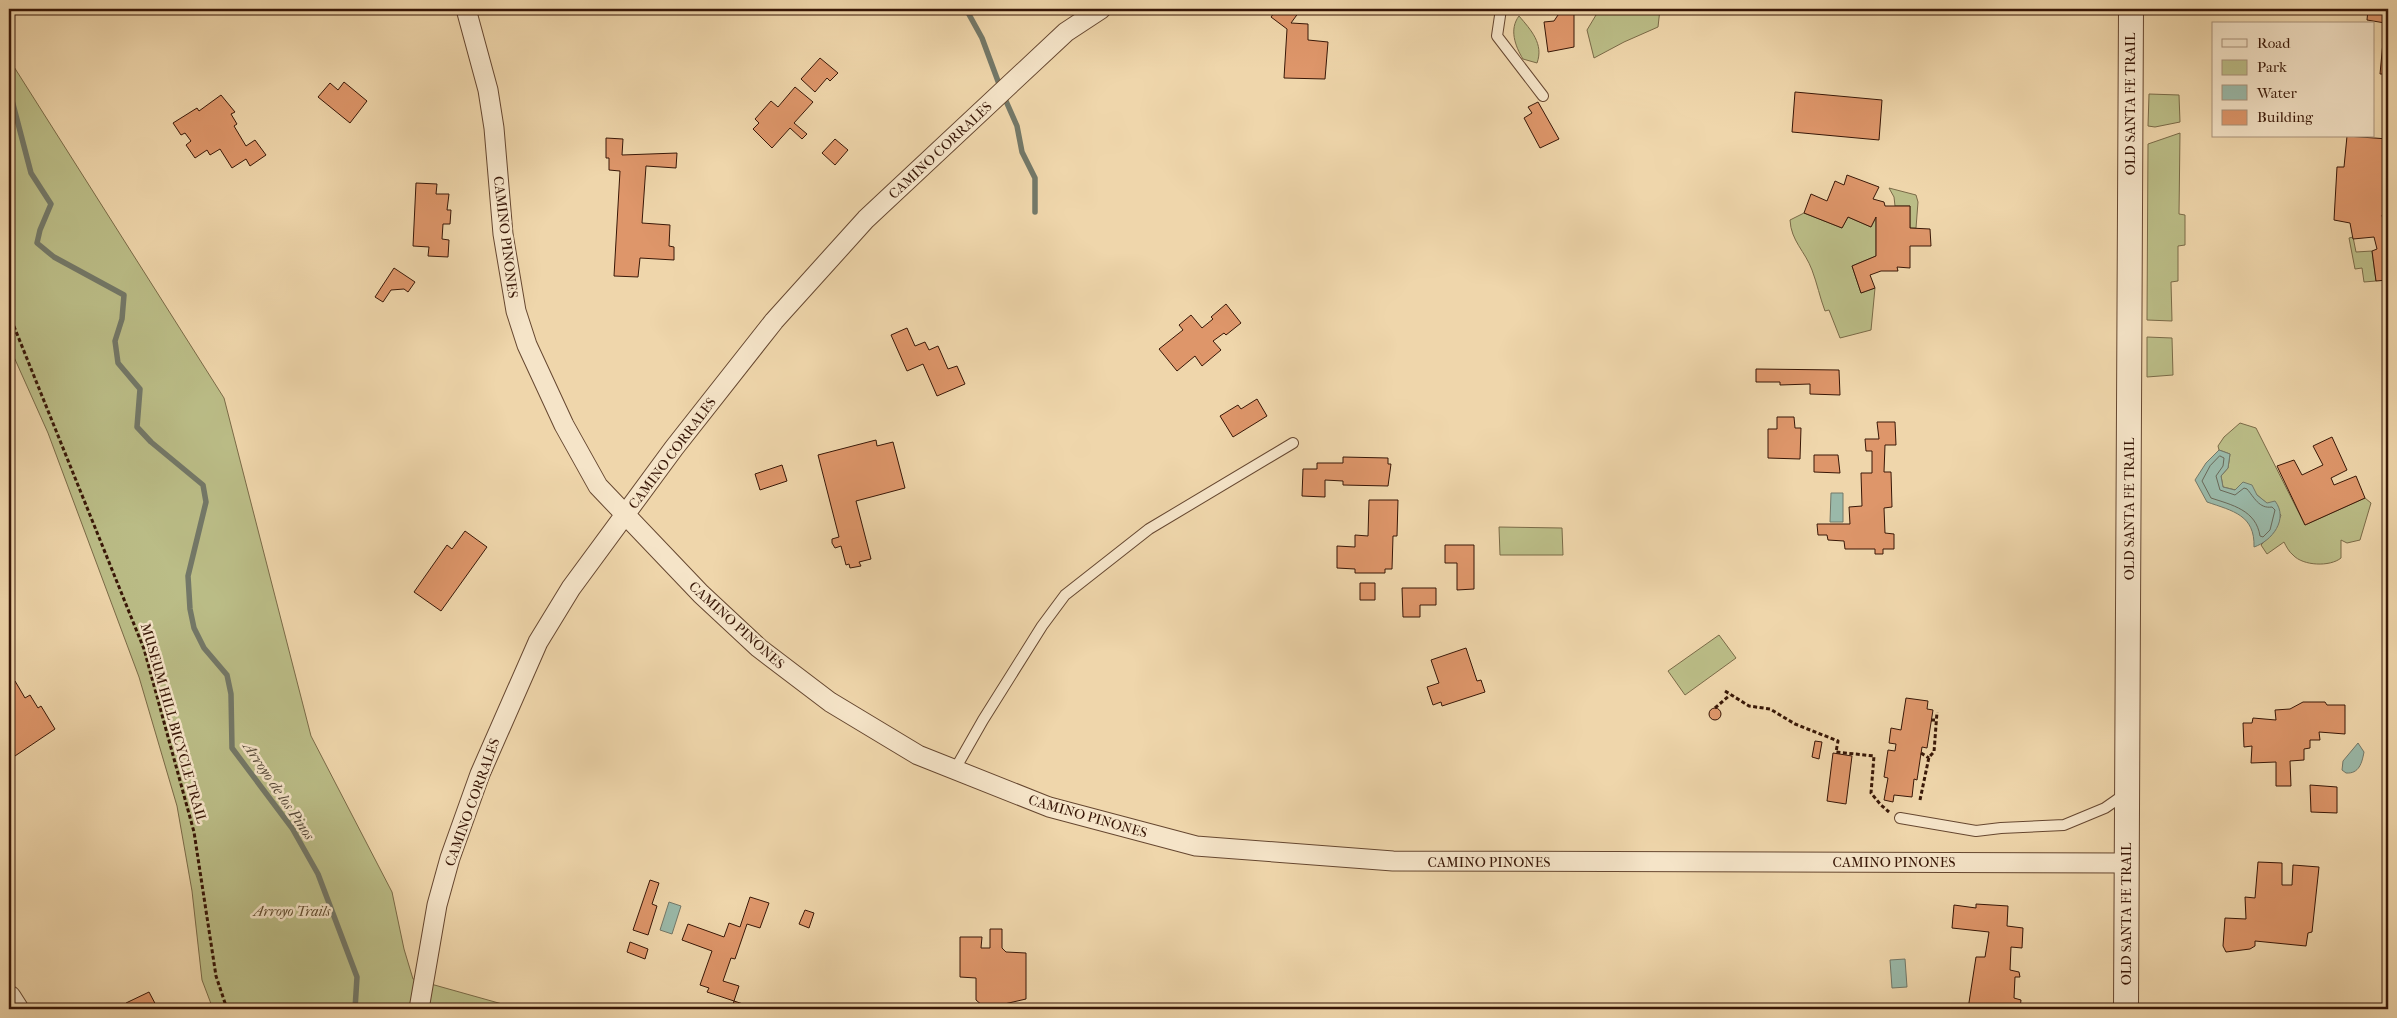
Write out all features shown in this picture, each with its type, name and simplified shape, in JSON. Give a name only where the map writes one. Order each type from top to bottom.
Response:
[{"type":"street","name":"CAMINO PINONES","points":[[466,9],[488,90],[494,128],[503,234],[516,311],[527,345],[564,425],[598,486],[701,594],[759,648],[830,702],[902,746],[954,771],[1049,807],[1196,846],[1402,862],[2126,863]]},
{"type":"street","name":"CAMINO CORRALES","points":[[419,1009],[437,904],[450,858],[484,766],[538,642],[571,588],[674,448],[774,321],[866,218],[1066,32],[1101,9]]},
{"type":"street","name":"OLD SANTA FE TRAIL","points":[[2126,1009],[2131,9]]},
{"type":"street","points":[[9,998],[16,1009]]},
{"type":"lane","points":[[1501,9],[1498,36],[1543,96]]},
{"type":"lane","points":[[954,771],[1022,658],[1064,595],[1149,529],[1293,443]]},
{"type":"lane","points":[[1900,818],[1976,832],[2001,828],[2064,825],[2105,808],[2128,792]]},
{"type":"path","name":"MUSEUM HILL BICYCLE TRAIL","points":[[9,314],[144,649],[194,832],[216,976],[227,1009]]},
{"type":"path","points":[[1725,691],[1749,706],[1770,709],[1795,724],[1828,739],[1838,741],[1836,752],[1874,756],[1871,792],[1881,805],[1890,812]]},
{"type":"path","points":[[1715,708],[1730,695]]},
{"type":"path","points":[[1920,800],[1929,758],[1934,752],[1937,712]]},
{"type":"path","points":[[1932,720],[1937,720]]},
{"type":"path","points":[[1921,753],[1929,758]]},
{"type":"green space","points":[[1616,9],[1660,9],[1658,27],[1594,58],[1587,30],[1599,10],[1612,11]]},
{"type":"green space","points":[[1519,16],[1538,43],[1539,56],[1537,63],[1523,59],[1518,49],[1514,38],[1514,26]]},
{"type":"green space","name":"Arroyo Trails","points":[[9,59],[224,398],[311,736],[392,892],[404,949],[413,979],[520,1009],[213,1009],[202,980],[192,891],[177,806],[139,677],[48,433],[9,346]]},
{"type":"green space","points":[[2149,94],[2179,95],[2180,122],[2155,127],[2148,126]]},
{"type":"green space","points":[[2180,133],[2179,214],[2185,215],[2185,245],[2178,246],[2178,281],[2171,282],[2172,321],[2147,320],[2148,144]]},
{"type":"green space","points":[[1889,188],[1916,195],[1918,202],[1916,228],[1910,228],[1910,206],[1895,206],[1894,197]]},
{"type":"green space","points":[[1804,213],[1842,228],[1848,217],[1871,227],[1876,217],[1876,256],[1852,266],[1861,293],[1875,288],[1871,330],[1840,338],[1829,310],[1825,311],[1812,270],[1793,234],[1790,220]]},
{"type":"green space","points":[[2353,237],[2356,252],[2372,251],[2376,281],[2364,282],[2362,268],[2355,269],[2349,238]]},
{"type":"green space","points":[[2147,337],[2172,338],[2173,375],[2147,377]]},
{"type":"green space","points":[[2240,423],[2256,428],[2305,525],[2365,498],[2371,503],[2360,540],[2347,543],[2341,540],[2341,558],[2324,564],[2310,563],[2297,559],[2284,542],[2267,554],[2261,545],[2274,532],[2281,515],[2257,495],[2223,487],[2221,476],[2228,468],[2230,454],[2219,450],[2218,446],[2224,437]]},
{"type":"green space","points":[[1499,527],[1562,528],[1563,555],[1500,555]]},
{"type":"green space","points":[[1719,635],[1736,658],[1685,695],[1668,671]]},
{"type":"water","points":[[2219,450],[2230,454],[2228,468],[2221,476],[2223,487],[2235,490],[2243,482],[2252,485],[2257,495],[2267,503],[2275,501],[2279,508],[2279,522],[2272,535],[2254,547],[2251,528],[2246,521],[2234,512],[2207,502],[2195,480],[2206,463]]},
{"type":"water","points":[[1831,493],[1843,493],[1843,522],[1830,522]]},
{"type":"water","points":[[2358,743],[2364,752],[2361,764],[2354,772],[2346,773],[2342,770],[2343,761]]},
{"type":"water","points":[[669,902],[681,906],[672,934],[660,930]]},
{"type":"water","points":[[1905,959],[1907,987],[1892,988],[1890,960]]},
{"type":"building","points":[[1277,9],[1295,9],[1299,12],[1291,23],[1308,24],[1308,40],[1328,42],[1325,79],[1284,78],[1287,29],[1271,17]]},
{"type":"building","points":[[1556,9],[1576,9],[1574,12],[1574,47],[1548,52],[1544,22],[1554,21],[1560,12]]},
{"type":"building","points":[[2368,9],[2388,9],[2385,23],[2367,20]]},
{"type":"building","points":[[2383,42],[2388,43],[2388,74],[2380,74]]},
{"type":"building","points":[[820,58],[838,73],[830,81],[827,78],[815,92],[801,79]]},
{"type":"building","points":[[344,82],[367,101],[350,123],[318,97],[330,83],[338,90]]},
{"type":"building","points":[[795,87],[813,102],[794,123],[807,134],[802,139],[790,128],[772,148],[753,129],[759,123],[755,119],[771,101],[778,107]]},
{"type":"building","points":[[1795,92],[1882,100],[1879,140],[1792,132]]},
{"type":"building","points":[[221,95],[235,112],[231,114],[237,124],[234,126],[246,146],[255,140],[266,155],[250,166],[246,159],[232,168],[220,149],[210,155],[207,150],[195,158],[186,145],[191,141],[185,133],[181,135],[173,123],[197,108],[199,111]]},
{"type":"building","points":[[1538,102],[1559,139],[1540,148],[1524,118],[1532,113],[1528,107]]},
{"type":"building","points":[[606,138],[623,139],[622,155],[677,153],[676,168],[646,166],[642,223],[670,225],[669,246],[674,247],[674,260],[640,258],[638,277],[614,276],[620,171],[609,170],[609,158],[606,158]]},
{"type":"building","points":[[2347,138],[2388,139],[2388,201],[2387,211],[2382,215],[2388,246],[2388,280],[2376,281],[2372,251],[2377,249],[2374,237],[2353,239],[2350,223],[2334,220],[2337,167],[2344,167]]},
{"type":"building","points":[[835,139],[848,150],[835,165],[822,153]]},
{"type":"building","points":[[1847,175],[1879,187],[1873,199],[1884,202],[1885,206],[1910,206],[1910,228],[1930,229],[1931,246],[1910,246],[1910,268],[1897,267],[1898,271],[1881,271],[1870,275],[1875,288],[1861,293],[1852,266],[1876,256],[1876,217],[1871,227],[1848,217],[1842,228],[1804,213],[1811,194],[1827,201],[1835,181],[1844,185]]},
{"type":"building","points":[[416,183],[437,184],[436,194],[449,194],[447,210],[451,210],[450,224],[443,224],[442,239],[449,240],[448,257],[428,256],[429,247],[413,246]]},
{"type":"building","points":[[394,268],[415,282],[408,292],[404,289],[391,290],[383,302],[375,297]]},
{"type":"building","points":[[1226,304],[1241,323],[1226,335],[1224,333],[1213,341],[1221,350],[1202,366],[1195,356],[1177,371],[1159,349],[1183,330],[1179,325],[1191,315],[1202,328]]},
{"type":"building","points":[[907,328],[915,346],[925,342],[929,350],[938,346],[948,369],[957,366],[965,384],[937,396],[923,364],[907,371],[891,335]]},
{"type":"building","points":[[1756,369],[1839,370],[1840,395],[1810,394],[1810,384],[1780,385],[1780,382],[1756,382]]},
{"type":"building","points":[[1257,399],[1267,416],[1233,437],[1220,416],[1238,405],[1241,409]]},
{"type":"building","points":[[1777,417],[1794,417],[1795,428],[1801,428],[1800,459],[1768,458],[1768,429],[1777,429]]},
{"type":"building","points":[[1877,422],[1895,422],[1896,445],[1885,445],[1884,472],[1891,472],[1892,507],[1884,508],[1885,533],[1894,534],[1894,549],[1883,549],[1883,554],[1875,554],[1875,549],[1845,549],[1844,541],[1828,540],[1827,535],[1818,535],[1817,524],[1850,524],[1849,507],[1862,506],[1861,473],[1872,473],[1872,451],[1866,451],[1865,439],[1879,439]]},
{"type":"building","points":[[2332,437],[2347,470],[2331,478],[2334,485],[2356,476],[2365,498],[2305,525],[2277,466],[2294,460],[2302,475],[2323,465],[2313,446]]},
{"type":"building","points":[[876,440],[877,446],[893,442],[905,488],[856,501],[871,559],[859,562],[861,566],[850,568],[849,564],[846,565],[841,546],[835,548],[832,543],[832,539],[839,537],[818,455]]},
{"type":"building","points":[[1814,455],[1838,455],[1840,473],[1814,472]]},
{"type":"building","points":[[1343,457],[1388,458],[1388,464],[1391,464],[1388,486],[1343,485],[1343,481],[1325,480],[1325,497],[1302,496],[1303,469],[1317,469],[1317,463],[1343,463]]},
{"type":"building","points":[[782,465],[787,481],[760,490],[755,474]]},
{"type":"building","points":[[1369,500],[1398,500],[1397,536],[1393,536],[1392,569],[1385,569],[1385,573],[1355,573],[1355,569],[1337,568],[1337,546],[1355,547],[1355,535],[1368,536]]},
{"type":"building","points":[[465,531],[487,547],[441,611],[414,592],[447,545],[452,549]]},
{"type":"building","points":[[1445,545],[1474,545],[1474,589],[1457,590],[1457,563],[1445,563]]},
{"type":"building","points":[[1360,583],[1375,583],[1375,600],[1360,600]]},
{"type":"building","points":[[1402,588],[1436,588],[1436,605],[1420,605],[1420,617],[1403,617]]},
{"type":"building","points":[[1466,648],[1477,681],[1481,680],[1485,692],[1442,706],[1441,702],[1433,705],[1427,687],[1439,683],[1431,660]]},
{"type":"building","points":[[9,674],[12,683],[15,681],[25,698],[30,695],[38,708],[41,706],[55,729],[9,760],[10,733]]},
{"type":"building","points":[[1906,698],[1928,701],[1927,709],[1933,710],[1927,748],[1922,747],[1917,780],[1914,779],[1912,797],[1894,795],[1893,802],[1884,800],[1888,778],[1884,777],[1888,750],[1895,751],[1896,744],[1889,743],[1891,728],[1901,730]]},
{"type":"building","points":[[2303,702],[2325,702],[2327,705],[2345,705],[2345,734],[2319,732],[2320,740],[2310,740],[2310,748],[2304,749],[2304,760],[2290,761],[2291,786],[2276,786],[2276,762],[2251,763],[2252,746],[2244,747],[2243,723],[2252,723],[2253,718],[2276,720],[2275,710],[2290,709]]},
{"type":"building","points":[[1713,708],[1717,708],[1721,714],[1717,720],[1713,720],[1709,716],[1709,712]]},
{"type":"building","points":[[1815,741],[1822,742],[1819,759],[1812,757]]},
{"type":"building","points":[[1833,753],[1852,756],[1846,804],[1827,801]]},
{"type":"building","points":[[2310,785],[2337,787],[2337,813],[2311,812]]},
{"type":"building","points":[[2258,862],[2282,863],[2282,885],[2292,885],[2293,865],[2319,867],[2312,932],[2308,933],[2306,946],[2255,941],[2255,946],[2250,949],[2226,952],[2223,946],[2225,918],[2246,919],[2245,897],[2255,898]]},
{"type":"building","points":[[650,880],[659,883],[652,904],[657,906],[648,935],[633,930]]},
{"type":"building","points":[[750,897],[769,903],[760,928],[747,924],[735,959],[731,958],[723,981],[739,986],[734,1001],[707,992],[709,988],[700,985],[712,951],[682,940],[688,924],[724,937],[729,923],[740,927]]},
{"type":"building","points":[[1976,904],[2008,906],[2007,926],[2023,928],[2022,948],[2011,947],[2010,970],[2019,972],[2020,977],[2015,977],[2014,998],[2021,1000],[2020,1009],[1968,1009],[1976,957],[1985,957],[1989,932],[1952,928],[1954,905],[1976,908]]},
{"type":"building","points":[[805,910],[814,913],[809,928],[799,924]]},
{"type":"building","points":[[990,929],[1002,929],[1002,948],[1006,952],[1026,953],[1026,999],[1000,1005],[983,1006],[976,1000],[976,978],[960,977],[960,937],[982,937],[981,948],[990,948]]},
{"type":"building","points":[[630,942],[648,949],[645,959],[627,952]]},
{"type":"building","points":[[149,992],[158,1009],[129,1009],[126,1003]]},
{"type":"building","points":[[734,1001],[749,1006],[748,1009],[732,1008]]},
{"type":"waterway","points":[[966,9],[982,38],[1017,126],[1022,152],[1035,178],[1035,212]]},
{"type":"waterway","name":"Arroyo de los Pinos","points":[[9,89],[31,173],[51,204],[40,230],[37,243],[54,257],[124,295],[122,319],[115,341],[118,363],[140,389],[137,427],[151,442],[203,485],[206,502],[188,576],[190,609],[194,628],[204,648],[227,675],[231,694],[232,748],[292,828],[318,874],[357,977],[355,1009]]}]
